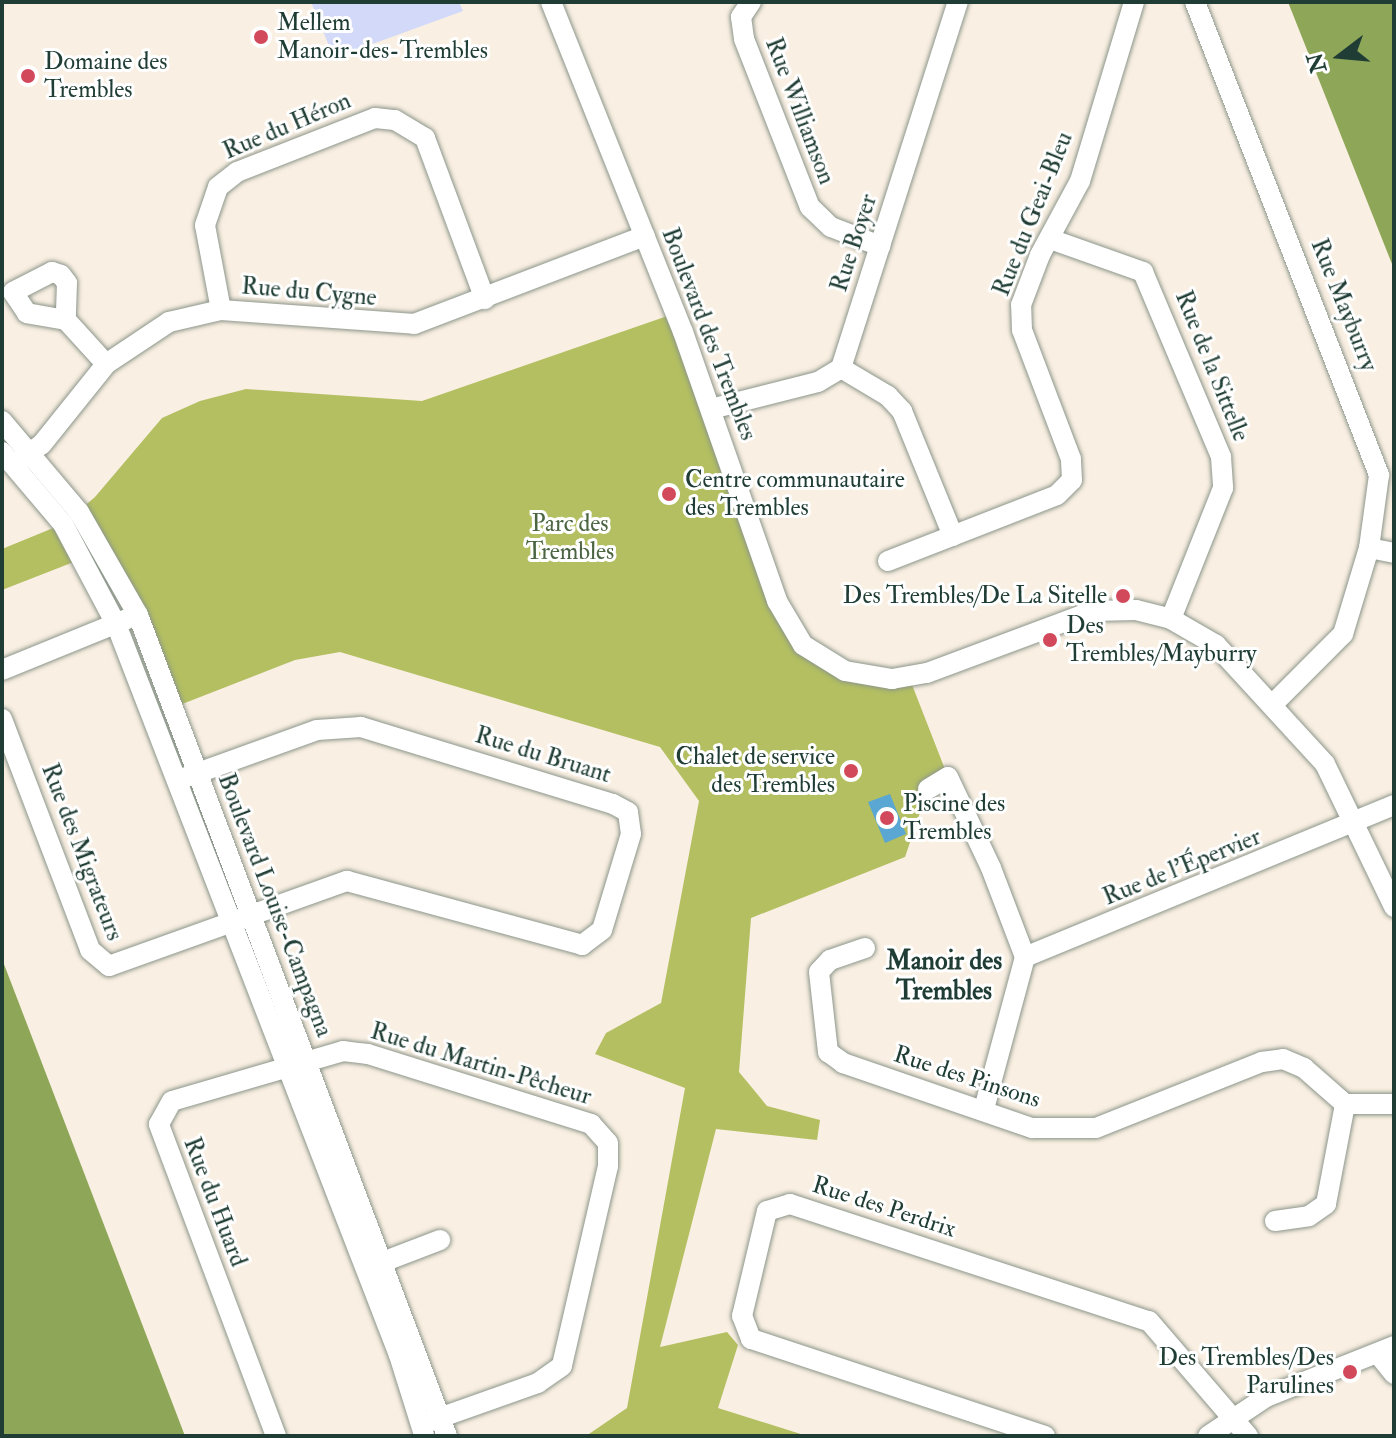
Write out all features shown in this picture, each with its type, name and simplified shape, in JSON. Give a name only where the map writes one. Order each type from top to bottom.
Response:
[{"type":"street","name":"Boulevard des Trembles","points":[[551,2],[711,409],[785,619],[803,645],[845,671],[892,679],[927,673],[1093,611],[1136,610],[1171,619],[1216,645],[1274,703],[1325,764],[1358,823],[1394,907]]},
{"type":"street","name":"Rue Williamson","points":[[751,2],[741,17],[744,39],[810,207],[831,227],[880,246]]},
{"type":"street","name":"Rue Boyer","points":[[841,368],[958,2]]},
{"type":"street","name":"Rue du Geai-Bleu","points":[[888,561],[1057,495],[1072,480],[1071,459],[1019,318],[1050,239],[1080,181],[1134,2]]},
{"type":"street","name":"Rue Mayburry","points":[[1195,2],[1373,451],[1379,488],[1369,548],[1343,634],[1274,703]]},
{"type":"street","name":"Rue du Héron","points":[[221,310],[205,225],[218,187],[237,172],[375,118],[404,123],[425,138],[485,299]]},
{"type":"street","name":"Rue du Cygne","points":[[5,462],[30,453],[106,364],[169,322],[221,310],[414,324],[645,236]]},
{"type":"street","name":"Rue de la Sittelle","points":[[1050,239],[1143,272],[1221,457],[1223,488],[1171,619]]},
{"type":"street","points":[[66,320],[106,364]]},
{"type":"street","points":[[711,409],[818,382],[841,368],[902,411],[953,536]]},
{"type":"street","name":"Boulevard Louise-Campagna","points":[[2,421],[79,512],[138,615],[251,913],[297,1066],[364,1269],[423,1430]]},
{"type":"street","name":"Boulevard Louise-Campagna","points":[[5,462],[63,524],[116,624],[230,922],[384,1261],[445,1427]]},
{"type":"street","points":[[1369,548],[1394,553]]},
{"type":"street","points":[[2,670],[138,615]]},
{"type":"street","name":"Rue des Migrateurs","points":[[2,719],[94,958],[109,966],[121,964],[230,922]]},
{"type":"street","name":"Rue du Bruant","points":[[198,773],[317,730],[361,727],[613,804],[628,812],[632,824],[602,930],[582,945],[360,882],[323,886],[251,913]]},
{"type":"street","points":[[178,780],[198,773]]},
{"type":"street","points":[[928,789],[948,777],[991,868],[1025,957],[984,1109]]},
{"type":"street","name":"Rue de l'Épervier","points":[[1025,957],[1358,823],[1394,805]]},
{"type":"street","points":[[230,922],[251,913]]},
{"type":"street","name":"Rue des Pinsons","points":[[865,948],[830,960],[819,972],[828,1052],[843,1063],[1042,1130],[1096,1128],[1262,1062],[1283,1059],[1304,1068],[1345,1104]]},
{"type":"street","name":"Rue du Martin-Pêcheur","points":[[297,1066],[357,1051],[591,1124],[606,1137],[608,1166],[562,1366],[538,1383],[445,1427],[423,1430]]},
{"type":"street","name":"Rue du Huard","points":[[276,1436],[159,1124],[172,1101],[297,1066]]},
{"type":"street","points":[[1275,1221],[1309,1216],[1326,1204],[1345,1104],[1394,1104]]},
{"type":"street","name":"Rue des Perdrix","points":[[1045,1436],[751,1339],[742,1316],[767,1211],[790,1204],[1149,1321],[1231,1418]]},
{"type":"street","points":[[364,1269],[440,1240]]},
{"type":"street","points":[[1208,1436],[1231,1418],[1289,1386],[1386,1350],[1394,1374]]},
{"type":"street","points":[[1231,1418],[1248,1436]]},
{"type":"shaded area","points":[[311,2],[459,2],[463,11],[334,58]]},
{"type":"green space","points":[[1288,2],[1394,2],[1394,269]]},
{"type":"green space","name":"Parc des Trembles","points":[[676,313],[753,532],[816,655],[909,677],[948,777],[928,789],[905,857],[751,918],[739,1072],[767,1106],[820,1120],[817,1140],[716,1129],[660,1347],[727,1332],[738,1345],[718,1408],[807,1436],[586,1436],[627,1408],[685,1088],[595,1054],[606,1033],[661,1003],[699,801],[660,747],[340,652],[295,660],[172,708],[102,551],[2,590],[2,549],[63,524],[95,497],[162,418],[200,401],[246,389],[422,401]]},
{"type":"green space","points":[[2,959],[185,1436],[2,1436]]},
{"type":"water","name":"Piscine des Trembles","points":[[890,794],[906,834],[885,843],[868,802]]},
{"type":"place","name":"Mellem Manoir-des-Trembles","points":[[261,37]]},
{"type":"place","name":"Domaine des Trembles","points":[[28,76]]},
{"type":"place","name":"Centre communautaire des Trembles","points":[[669,494]]},
{"type":"place","name":"Des Trembles/De La Sitelle","points":[[1123,596]]},
{"type":"place","name":"Des Trembles/Mayburry","points":[[1050,640]]},
{"type":"place","name":"Chalet de service des Trembles","points":[[851,771]]},
{"type":"place","name":"Piscine des Trembles","points":[[887,818]]},
{"type":"place","name":"Des Trembles/Des Parulines","points":[[1350,1372]]},
{"type":"district","name":"Manoir des Trembles","points":[[944,977]]}]
